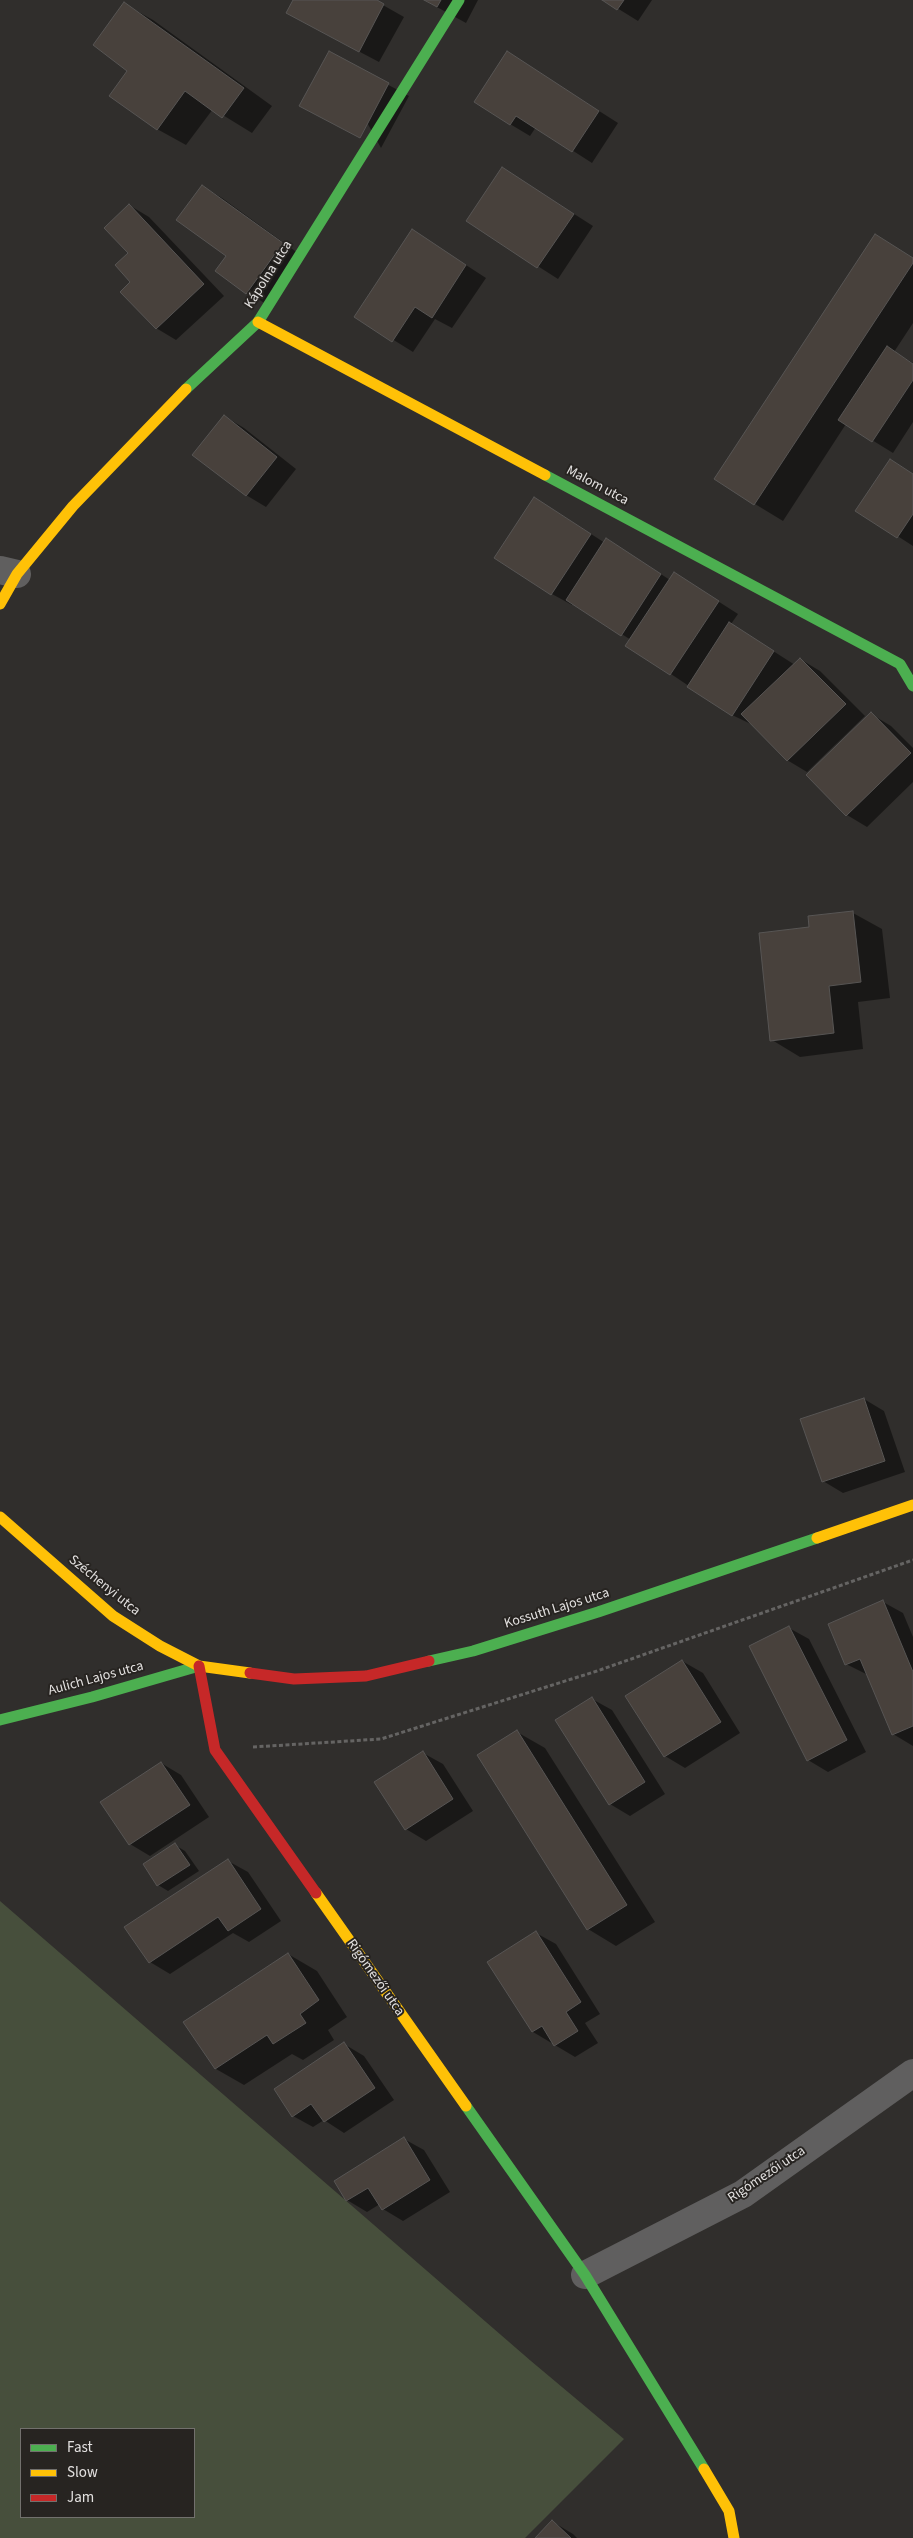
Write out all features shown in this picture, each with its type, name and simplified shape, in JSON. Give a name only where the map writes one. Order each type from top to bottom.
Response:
[{"type":"street","name":"Kápolna utca","points":[[0,604],[9,572],[185,390],[258,322],[459,0]]},
{"type":"street","name":"Malom utca","points":[[258,322],[900,664],[913,686]]},
{"type":"street","name":"Kossuth Lajos utca","points":[[199,1666],[294,1679],[366,1676],[473,1651],[598,1612],[913,1506]]},
{"type":"street","name":"Széchenyi utca","points":[[0,1516],[113,1616],[160,1646],[199,1666]]},
{"type":"street","name":"Aulich Lajos utca","points":[[0,1720],[92,1697],[199,1666]]},
{"type":"street","name":"Rigómezői utca","points":[[199,1666],[215,1750],[585,2276],[729,2511],[734,2538]]},
{"type":"street","name":"Rigómezői utca","points":[[585,2276],[743,2194],[913,2074]]},
{"type":"path","points":[[215,1750],[381,1738],[597,1671],[913,1560]]},
{"type":"green space","points":[[0,1901],[531,2361],[624,2439],[525,2538],[0,2538]]},
{"type":"building","points":[[293,0],[377,0],[384,4],[359,52],[286,13]]},
{"type":"building","points":[[424,0],[441,0],[437,7]]},
{"type":"building","points":[[602,0],[624,0],[617,10]]},
{"type":"building","points":[[124,2],[244,88],[222,118],[185,91],[157,130],[109,96],[127,71],[93,45]]},
{"type":"building","points":[[329,51],[389,83],[360,138],[299,106]]},
{"type":"building","points":[[507,51],[599,111],[572,152],[516,116],[510,125],[474,102]]},
{"type":"building","points":[[502,167],[574,214],[537,268],[466,221]]},
{"type":"building","points":[[202,185],[283,243],[246,294],[215,271],[226,256],[176,220]]},
{"type":"building","points":[[129,204],[204,284],[156,329],[120,292],[130,282],[115,265],[128,253],[104,228]]},
{"type":"building","points":[[412,229],[466,265],[432,318],[415,307],[392,342],[354,317]]},
{"type":"building","points":[[875,234],[913,258],[913,263],[754,505],[714,479]]},
{"type":"building","points":[[887,346],[913,364],[913,380],[872,442],[838,420]]},
{"type":"building","points":[[224,415],[277,457],[246,496],[192,455]]},
{"type":"building","points":[[890,459],[913,474],[913,514],[897,538],[855,511]]},
{"type":"building","points":[[534,497],[591,534],[551,595],[494,558]]},
{"type":"building","points":[[606,538],[661,574],[621,636],[566,600]]},
{"type":"building","points":[[674,572],[719,601],[670,675],[625,646]]},
{"type":"building","points":[[729,622],[774,651],[732,716],[687,687]]},
{"type":"building","points":[[800,658],[846,704],[787,761],[741,714]]},
{"type":"building","points":[[871,712],[911,753],[846,816],[806,775]]},
{"type":"building","points":[[853,911],[861,982],[829,986],[834,1033],[770,1041],[759,933],[809,927],[808,916]]},
{"type":"building","points":[[864,1398],[885,1461],[822,1482],[800,1419]]},
{"type":"building","points":[[883,1600],[913,1672],[913,1726],[892,1735],[860,1659],[845,1665],[828,1624]]},
{"type":"building","points":[[789,1626],[847,1740],[807,1761],[749,1646]]},
{"type":"building","points":[[682,1660],[721,1722],[664,1757],[625,1696]]},
{"type":"building","points":[[592,1697],[645,1782],[609,1805],[555,1720]]},
{"type":"building","points":[[517,1730],[627,1905],[587,1930],[477,1755]]},
{"type":"building","points":[[423,1751],[453,1799],[405,1830],[374,1782]]},
{"type":"building","points":[[161,1762],[190,1805],[129,1845],[100,1802]]},
{"type":"building","points":[[175,1843],[190,1865],[157,1886],[143,1864]]},
{"type":"building","points":[[228,1859],[261,1909],[228,1931],[218,1917],[149,1963],[124,1927]]},
{"type":"building","points":[[536,1931],[581,2002],[566,2012],[578,2031],[554,2046],[542,2026],[532,2032],[487,1962]]},
{"type":"building","points":[[288,1953],[319,2000],[300,2014],[306,2023],[273,2044],[267,2035],[215,2069],[183,2022]]},
{"type":"building","points":[[344,2042],[375,2088],[324,2122],[311,2104],[292,2117],[274,2089]]},
{"type":"building","points":[[404,2137],[430,2180],[382,2210],[368,2188],[346,2201],[334,2181]]},
{"type":"building","points":[[552,2520],[571,2538],[535,2538]]},
{"type":"traffic: fast","points":[[186,389],[258,322],[459,0]]},
{"type":"traffic: fast","points":[[545,475],[900,664],[913,686]]},
{"type":"traffic: fast","points":[[429,1661],[473,1651],[598,1612],[817,1538]]},
{"type":"traffic: fast","points":[[0,1720],[92,1697],[199,1666]]},
{"type":"traffic: fast","points":[[466,2106],[585,2275],[704,2469]]},
{"type":"traffic: slow","points":[[258,322],[545,475]]},
{"type":"traffic: slow","points":[[0,604],[17,574],[73,506],[186,389]]},
{"type":"traffic: slow","points":[[817,1538],[913,1505]]},
{"type":"traffic: slow","points":[[0,1517],[113,1616],[160,1646],[199,1666],[250,1673]]},
{"type":"traffic: slow","points":[[316,1893],[466,2106]]},
{"type":"traffic: slow","points":[[704,2469],[729,2511],[734,2538]]},
{"type":"traffic: jam","points":[[250,1673],[294,1679],[366,1676],[429,1661]]},
{"type":"traffic: jam","points":[[199,1666],[215,1750],[316,1893]]}]
